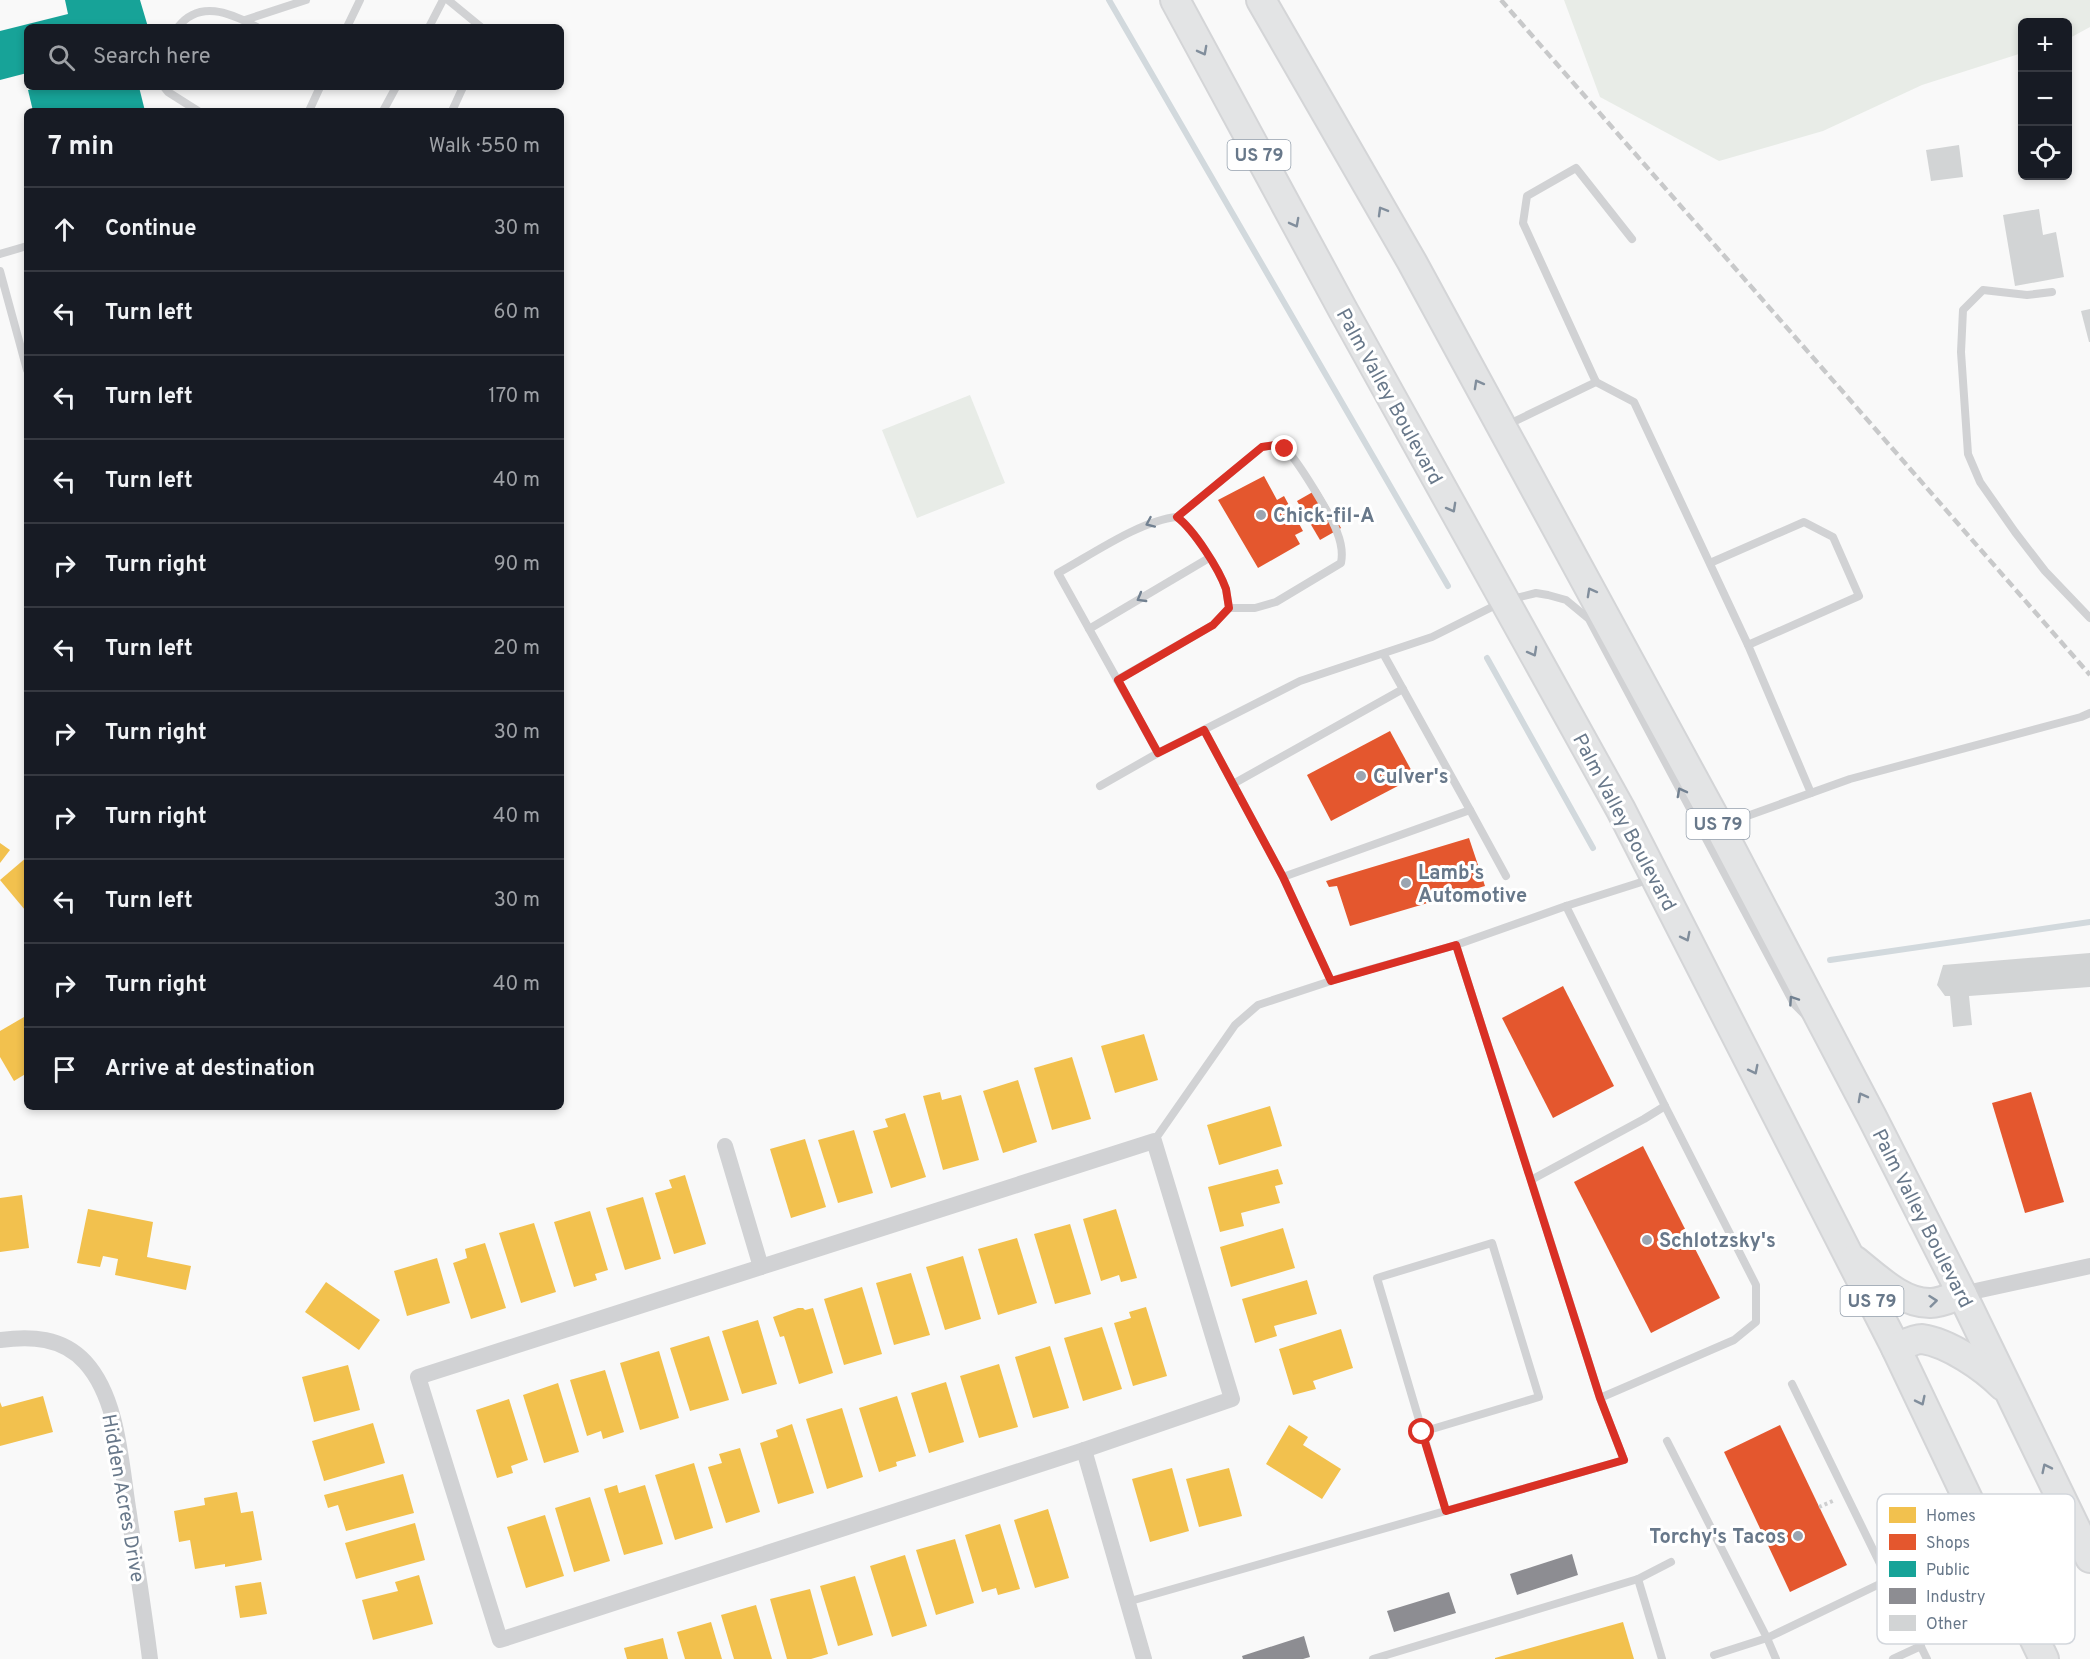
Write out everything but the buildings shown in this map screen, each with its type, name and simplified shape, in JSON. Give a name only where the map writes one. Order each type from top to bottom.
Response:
[{"type":"highway","name":"Palm Valley Boulevard","points":[[1175,0],[1342,310],[1621,810],[1896,1348],[1965,1494]]},
{"type":"highway","name":"Palm Valley Boulevard","points":[[1261,0],[1412,262],[1719,826],[1962,1294],[2059,1494]]},
{"type":"highway","points":[[1848,1254],[1882,1282],[1911,1301],[1932,1303],[1962,1294]]},
{"type":"highway","points":[[1896,1348],[1920,1339],[1944,1346],[1989,1372],[2010,1394]]},
{"type":"highway","name":"Palm Valley Boulevard","points":[[2075,1527],[2090,1558]]},
{"type":"highway","name":"Palm Valley Boulevard","points":[[2037,1644],[2044,1659]]},
{"type":"street","points":[[1154,1141],[1232,1399],[1084,1450],[500,1640],[418,1377],[1154,1141]]},
{"type":"street","points":[[725,1146],[761,1267]]},
{"type":"street","points":[[1962,1294],[2090,1266]]},
{"type":"street","name":"Hidden Acres Drive","points":[[0,1340],[34,1337],[66,1347],[83,1360],[99,1381],[114,1424],[150,1659]]},
{"type":"street","points":[[1084,1450],[1144,1659]]},
{"type":"lane","points":[[245,20],[306,0]]},
{"type":"lane","points":[[348,24],[360,0]]},
{"type":"lane","points":[[431,24],[443,0]]},
{"type":"lane","points":[[448,0],[477,24]]},
{"type":"lane","points":[[180,24],[196,6],[210,5],[226,9],[252,24]]},
{"type":"lane","points":[[166,90],[193,108]]},
{"type":"lane","points":[[310,108],[319,90]]},
{"type":"lane","points":[[385,108],[394,90]]},
{"type":"lane","points":[[453,108],[462,90]]},
{"type":"lane","points":[[1632,239],[1576,168],[1527,196],[1523,224],[1596,382],[1634,402],[1748,645],[1811,793]]},
{"type":"lane","points":[[0,254],[24,247]]},
{"type":"lane","points":[[0,271],[24,359]]},
{"type":"lane","points":[[2052,292],[2026,295],[1983,290],[1963,310],[1961,352],[1968,453],[1980,482],[2015,532],[2045,571],[2090,618]]},
{"type":"lane","points":[[1502,428],[1596,382]]},
{"type":"lane","points":[[1118,680],[1213,625],[1229,608],[1255,608],[1276,602],[1341,563],[1342,554],[1336,530],[1303,472],[1285,449],[1275,445],[1262,447],[1177,517],[1162,518],[1138,529],[1058,573],[1158,753]]},
{"type":"lane","points":[[1177,517],[1194,532],[1209,558],[1226,588],[1229,608]]},
{"type":"lane","points":[[1710,563],[1804,522],[1833,537],[1859,596],[1748,645]]},
{"type":"lane","points":[[1089,628],[1209,558]]},
{"type":"lane","points":[[1100,786],[1158,753],[1300,681],[1432,637],[1504,601],[1536,593],[1566,600],[1589,620],[1794,1004],[1833,1042]]},
{"type":"lane","points":[[1384,654],[1506,876]]},
{"type":"lane","points":[[1233,784],[1403,689]]},
{"type":"lane","points":[[1719,826],[1850,779],[2090,713]]},
{"type":"lane","points":[[1204,730],[1283,877],[1331,981]]},
{"type":"lane","points":[[1283,877],[1470,810]]},
{"type":"lane","points":[[1154,1141],[1235,1025],[1258,1005],[1456,945],[1655,877]]},
{"type":"lane","points":[[1566,906],[1756,1285],[1756,1322],[1734,1340],[1600,1398]]},
{"type":"lane","points":[[1127,1602],[1624,1460],[1600,1398],[1456,945]]},
{"type":"lane","points":[[1531,1180],[1665,1106]]},
{"type":"lane","points":[[1422,1432],[1539,1397],[1492,1243],[1377,1278],[1422,1432],[1446,1511]]},
{"type":"lane","points":[[1791,1384],[1877,1558]]},
{"type":"lane","points":[[1667,1441],[1776,1659]]},
{"type":"lane","points":[[1373,1659],[1638,1579],[1671,1562]]},
{"type":"lane","points":[[1638,1579],[1662,1659]]},
{"type":"lane","points":[[1714,1655],[1767,1638],[1877,1585]]},
{"type":"lane","points":[[1893,1659],[1920,1646],[1927,1659]]},
{"type":"path","points":[[1819,1507],[1834,1500]]},
{"type":"shaded area","points":[[1564,0],[2090,0],[2090,27],[2072,37],[2072,18],[2018,18],[2018,54],[1922,85],[1823,131],[1719,161],[1600,97]]},
{"type":"shaded area","points":[[970,395],[1005,483],[917,518],[882,430]]},
{"type":"waterway","points":[[1109,0],[1448,586]]},
{"type":"waterway","points":[[1487,658],[1593,848]]},
{"type":"waterway","points":[[1830,960],[2090,922]]},
{"type":"railway","points":[[1501,0],[2090,675]]},
{"type":"place","name":"Chick-fil-A","points":[[1261,515]]},
{"type":"place","name":"Culver's","points":[[1361,776]]},
{"type":"place","name":"Lamb's Automotive","points":[[1406,883]]},
{"type":"place","name":"Schlotzsky's","points":[[1647,1240]]},
{"type":"place","name":"Torchy's Tacos","points":[[1798,1536]]},
{"type":"route","points":[[1285,449],[1275,445],[1262,447],[1177,517],[1194,532],[1209,558],[1226,588],[1229,608],[1213,625],[1118,680],[1158,753],[1204,730],[1283,877],[1331,981],[1456,945],[1600,1398],[1624,1460],[1446,1511],[1422,1432]]}]
